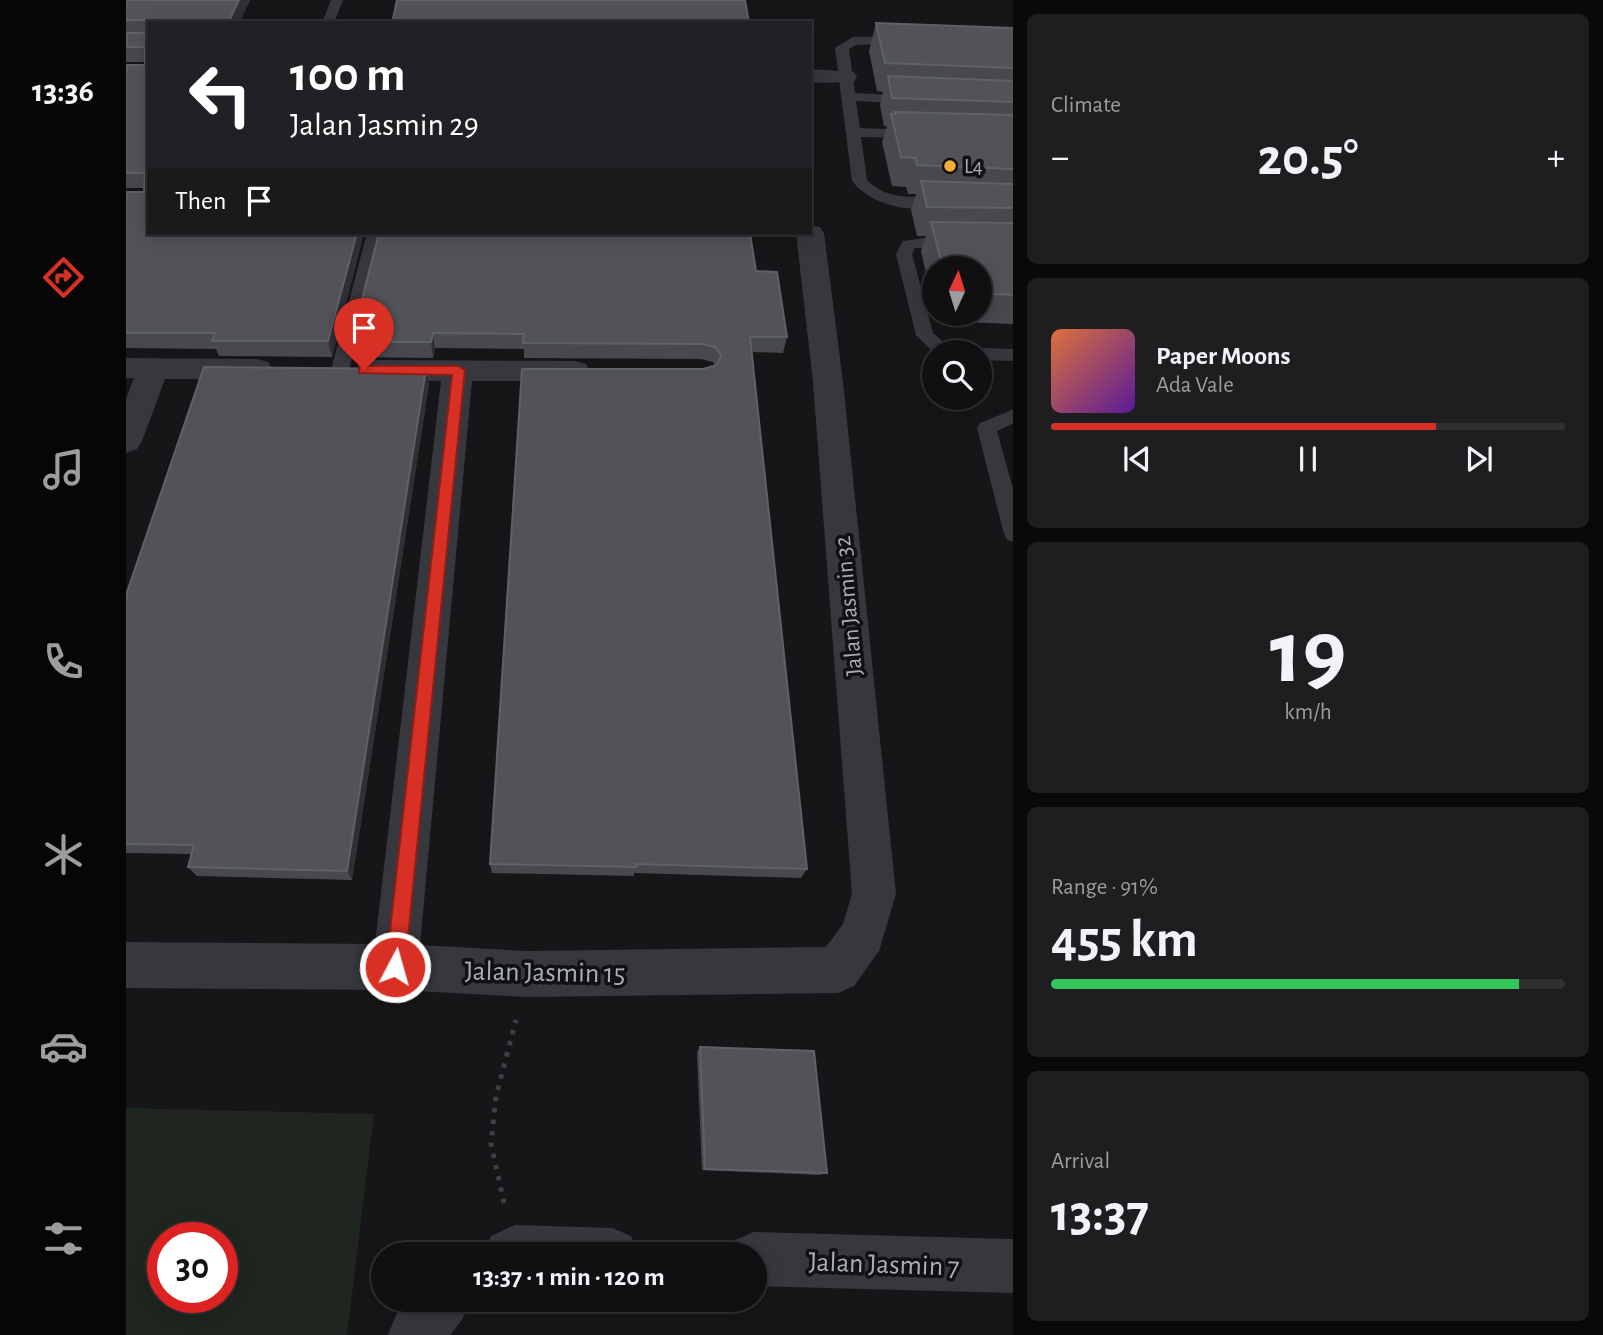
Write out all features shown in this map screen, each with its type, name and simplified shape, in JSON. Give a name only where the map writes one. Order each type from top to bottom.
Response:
[{"type":"street","points":[[812,77],[848,87]]},
{"type":"street","name":"Jalan Jasmin 32","points":[[810,235],[828,382],[874,894],[863,935],[838,970]]},
{"type":"street","points":[[126,441],[139,368],[606,371]]},
{"type":"street","points":[[395,967],[458,370]]},
{"type":"street","name":"Jalan Jasmin 15","points":[[126,965],[395,967],[527,974],[838,970]]},
{"type":"street","name":"Jalan Jasmin 7","points":[[767,1259],[1013,1266]]},
{"type":"street","points":[[415,1335],[433,1312]]},
{"type":"lane","points":[[329,21],[337,0]]},
{"type":"lane","points":[[912,40],[853,41],[842,48],[860,180],[870,194],[886,201],[962,204]]},
{"type":"lane","points":[[848,87],[931,100]]},
{"type":"lane","points":[[854,132],[934,135]]},
{"type":"lane","points":[[313,370],[374,235]]},
{"type":"lane","points":[[930,340],[925,335],[904,254],[909,244],[931,242],[1013,245]]},
{"type":"lane","points":[[992,354],[1013,355]]},
{"type":"lane","points":[[1013,415],[987,428],[1013,534]]},
{"type":"path","points":[[510,1242],[491,1144],[496,1096],[527,974]]},
{"type":"shaded area","points":[[126,1108],[374,1114],[347,1335],[126,1335]]},
{"type":"building","points":[[126,0],[239,0],[229,21],[147,21],[147,235],[356,235],[328,341],[212,341],[215,333],[126,333],[126,192],[144,192],[145,173],[126,173],[126,65],[145,65],[145,47],[126,47],[126,33],[144,33],[146,20],[126,20]]},
{"type":"building","points":[[397,0],[745,0],[749,21],[392,21]]},
{"type":"building","points":[[876,23],[1013,28],[1013,68],[885,63]]},
{"type":"building","points":[[888,76],[1013,81],[1013,102],[892,98]]},
{"type":"building","points":[[895,112],[1013,115],[1013,169],[917,165],[915,158],[901,157],[891,114],[896,114]]},
{"type":"building","points":[[921,181],[1013,184],[1013,208],[927,207]]},
{"type":"building","points":[[931,222],[1013,223],[1013,295],[992,294],[992,256],[940,256]]},
{"type":"building","points":[[378,235],[750,235],[756,271],[777,272],[787,337],[750,337],[807,869],[636,864],[636,867],[490,864],[522,369],[703,369],[717,365],[721,355],[715,347],[703,344],[523,343],[524,334],[433,333],[431,342],[351,342]]},
{"type":"building","points":[[204,367],[426,369],[347,871],[188,867],[194,845],[126,844],[126,595]]},
{"type":"building","points":[[700,1047],[814,1051],[827,1173],[705,1169]]},
{"type":"place","name":"L4","points":[[950,166]]},
{"type":"route","points":[[364,370],[458,370],[395,967]]}]
